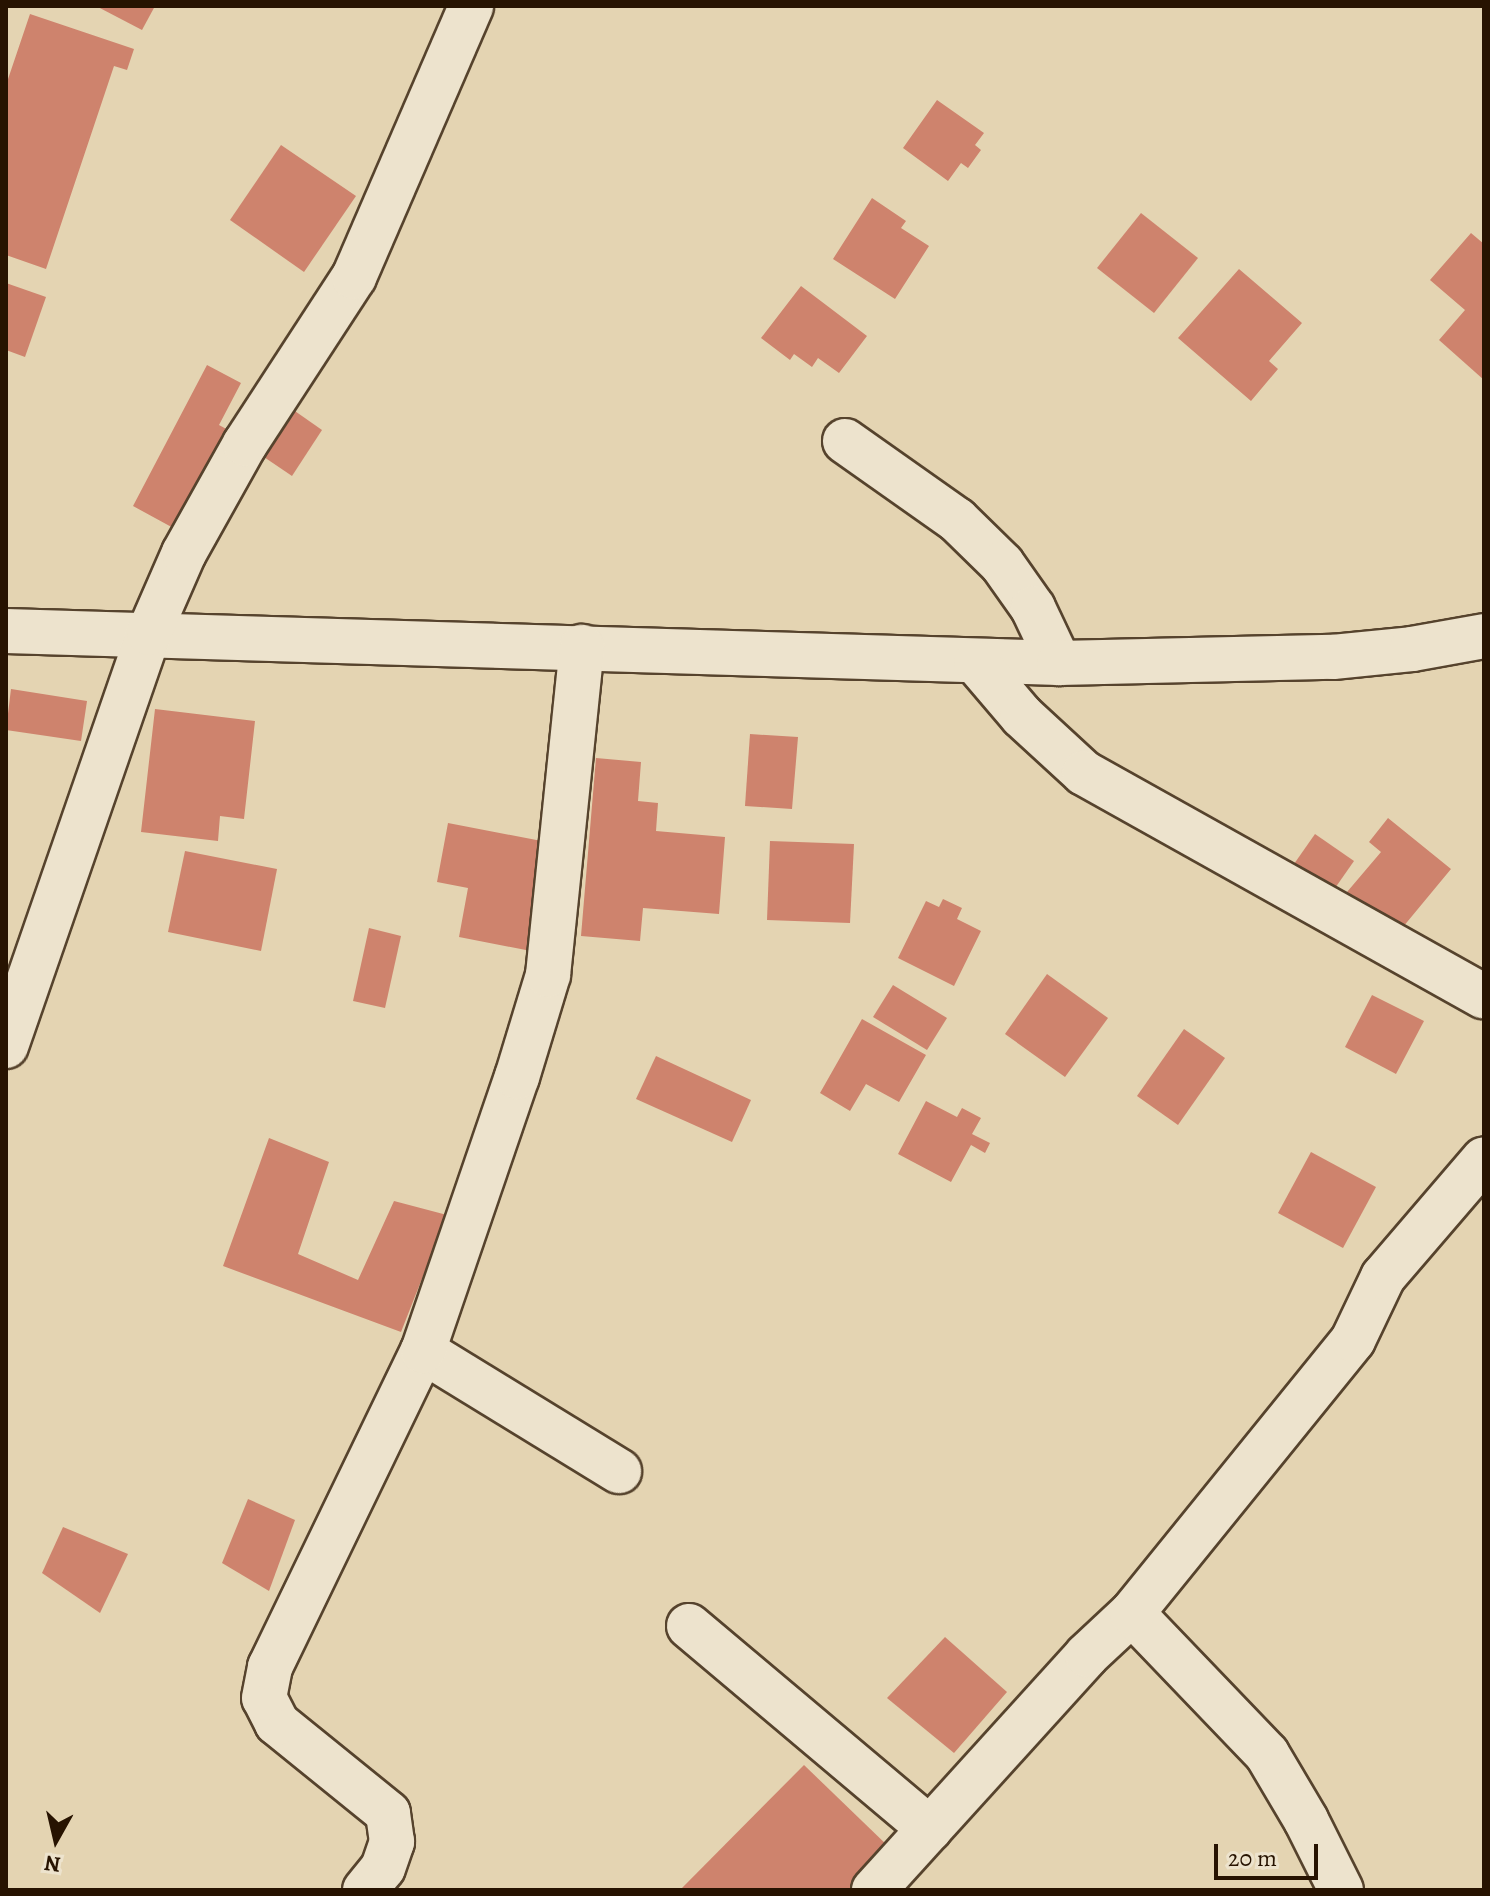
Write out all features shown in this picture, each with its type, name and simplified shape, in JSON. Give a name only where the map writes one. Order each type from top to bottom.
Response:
[{"type":"street","points":[[6,1046],[149,633],[184,553],[222,483],[366,254],[425,107],[471,6]]},
{"type":"street","points":[[845,441],[957,520],[1002,564],[1033,608],[1059,663]]},
{"type":"street","points":[[6,631],[1059,663],[1333,657],[1412,649],[1484,636]]},
{"type":"street","points":[[385,1883],[392,1842],[388,1813],[277,1723],[264,1698],[270,1667],[423,1351],[517,1077],[548,975],[582,647]]},
{"type":"street","points":[[976,662],[1022,716],[1084,773],[1484,997]]},
{"type":"street","points":[[874,1890],[1087,1655],[1132,1613],[1353,1340],[1383,1277],[1484,1159]]},
{"type":"street","points":[[423,1351],[619,1471]]},
{"type":"street","points":[[1132,1613],[1267,1754],[1306,1820],[1341,1890]]},
{"type":"street","points":[[689,1626],[930,1829]]},
{"type":"building","points":[[96,6],[155,6],[142,30]]},
{"type":"building","points":[[30,14],[134,49],[127,70],[114,66],[46,269],[6,255],[6,85]]},
{"type":"building","points":[[937,100],[984,133],[975,145],[981,150],[968,168],[961,163],[948,181],[903,148]]},
{"type":"building","points":[[281,145],[356,196],[304,272],[230,220]]},
{"type":"building","points":[[872,198],[906,221],[901,228],[929,246],[895,299],[833,259]]},
{"type":"building","points":[[1141,213],[1198,258],[1154,313],[1097,268]]},
{"type":"building","points":[[1471,233],[1484,244],[1484,380],[1439,340],[1465,310],[1430,280]]},
{"type":"building","points":[[1239,269],[1302,323],[1269,361],[1278,369],[1251,401],[1178,338]]},
{"type":"building","points":[[6,283],[46,297],[25,357],[6,350]]},
{"type":"building","points":[[801,286],[867,336],[839,373],[818,358],[812,367],[794,354],[790,360],[761,338]]},
{"type":"building","points":[[207,365],[241,383],[219,425],[230,431],[177,530],[133,506]]},
{"type":"building","points":[[292,409],[322,430],[292,476],[261,455]]},
{"type":"building","points":[[11,689],[87,701],[81,741],[6,730]]},
{"type":"building","points":[[155,709],[255,721],[244,819],[220,816],[218,841],[141,832]]},
{"type":"building","points":[[750,734],[798,737],[792,809],[745,806]]},
{"type":"building","points":[[596,758],[641,762],[638,801],[658,803],[656,831],[725,837],[719,914],[643,908],[640,941],[581,936]]},
{"type":"building","points":[[1388,818],[1451,869],[1398,933],[1347,892],[1381,852],[1369,842]]},
{"type":"building","points":[[448,823],[552,843],[531,951],[459,937],[468,888],[437,882]]},
{"type":"building","points":[[1315,834],[1354,861],[1333,891],[1294,864]]},
{"type":"building","points":[[770,841],[854,844],[850,923],[767,920]]},
{"type":"building","points":[[185,851],[277,869],[261,951],[168,932]]},
{"type":"building","points":[[943,899],[962,908],[957,919],[981,931],[954,986],[898,958],[926,901],[939,907]]},
{"type":"building","points":[[369,928],[401,936],[385,1008],[353,1001]]},
{"type":"building","points":[[1047,974],[1108,1018],[1065,1077],[1005,1034]]},
{"type":"building","points":[[893,985],[947,1018],[927,1050],[873,1017]]},
{"type":"building","points":[[1372,995],[1424,1021],[1396,1074],[1345,1047]]},
{"type":"building","points":[[862,1019],[926,1055],[899,1102],[866,1084],[850,1111],[820,1093]]},
{"type":"building","points":[[1184,1029],[1225,1058],[1178,1125],[1137,1096]]},
{"type":"building","points":[[656,1056],[751,1100],[732,1142],[636,1099]]},
{"type":"building","points":[[926,1101],[957,1117],[962,1108],[981,1118],[972,1134],[990,1143],[985,1153],[971,1145],[951,1182],[898,1154]]},
{"type":"building","points":[[269,1138],[329,1162],[298,1254],[358,1280],[394,1201],[447,1215],[401,1332],[223,1266]]},
{"type":"building","points":[[1311,1152],[1376,1187],[1343,1248],[1278,1213]]},
{"type":"building","points":[[248,1499],[295,1520],[269,1591],[222,1563]]},
{"type":"building","points":[[63,1527],[128,1554],[100,1613],[42,1573]]},
{"type":"building","points":[[945,1637],[1007,1692],[954,1753],[887,1698]]},
{"type":"building","points":[[804,1765],[890,1848],[848,1890],[680,1890]]}]
